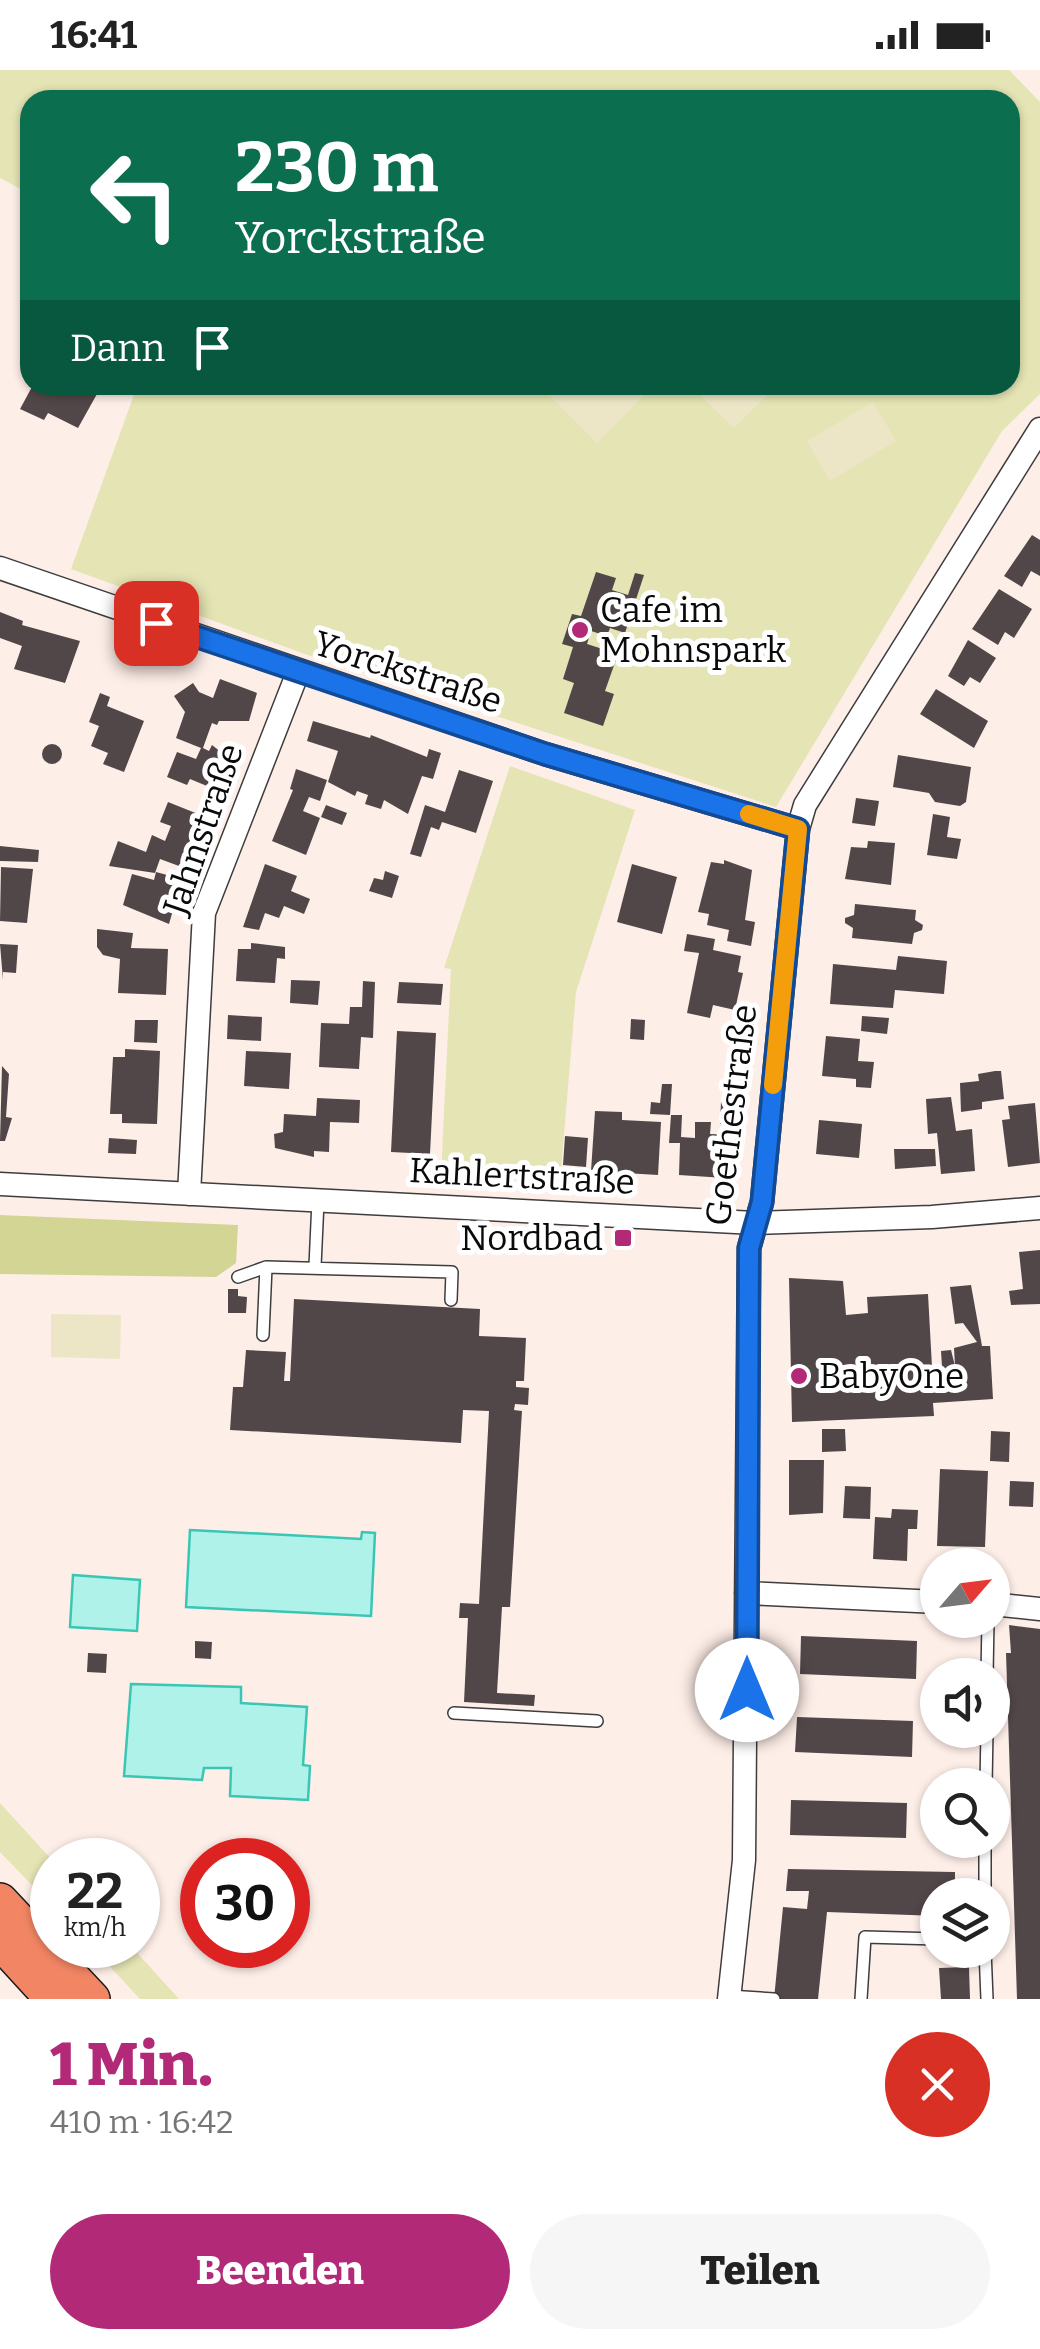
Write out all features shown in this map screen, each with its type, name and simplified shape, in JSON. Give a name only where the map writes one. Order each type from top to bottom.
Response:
[{"type":"main road","points":[[0,1901],[92,1999]]},
{"type":"main road","points":[[0,1941],[53,1999]]},
{"type":"street","name":"Goethestraße","points":[[729,1997],[744,1860],[749,1248],[762,1197],[798,829],[805,805],[1040,428]]},
{"type":"street","name":"Yorckstraße","points":[[0,568],[545,754],[798,829]]},
{"type":"street","name":"Jahnstraße","points":[[189,1194],[204,913],[298,672]]},
{"type":"street","name":"Kahlertstraße","points":[[0,1184],[754,1223],[932,1217],[1040,1208]]},
{"type":"street","points":[[746,1593],[920,1601]]},
{"type":"street","points":[[1010,1606],[1040,1610]]},
{"type":"lane","points":[[315,1266],[318,1198]]},
{"type":"lane","points":[[263,1335],[266,1267]]},
{"type":"lane","points":[[238,1277],[266,1267],[452,1272],[451,1300]]},
{"type":"lane","points":[[454,1713],[598,1721]]},
{"type":"lane","points":[[862,1999],[864,1936],[920,1938]]},
{"type":"lane","points":[[985,1968],[986,1999]]},
{"type":"lane","points":[[729,1997],[774,1999]]},
{"type":"green space","points":[[0,70],[1009,70],[1040,102],[1040,394],[1002,431],[776,807],[302,653],[71,569],[134,395],[1020,395],[1020,90],[20,90],[20,189],[0,178]]},
{"type":"green space","points":[[510,766],[635,810],[576,992],[560,1183],[441,1176],[451,969],[444,968]]},
{"type":"green space","points":[[0,1215],[238,1225],[236,1263],[216,1277],[0,1274]]},
{"type":"green space","points":[[0,1803],[32,1838],[30,1883],[0,1852]]},
{"type":"green space","points":[[111,1968],[151,1968],[179,1999],[140,1999]]},
{"type":"shaded area","points":[[549,395],[644,395],[597,443]]},
{"type":"shaded area","points":[[700,395],[767,395],[734,428]]},
{"type":"shaded area","points":[[873,402],[896,441],[830,481],[807,441]]},
{"type":"shaded area","points":[[51,1314],[121,1315],[120,1359],[51,1357]]},
{"type":"water","points":[[190,1530],[361,1539],[362,1532],[375,1533],[371,1616],[186,1607]]},
{"type":"water","points":[[73,1575],[140,1580],[137,1631],[70,1627]]},
{"type":"water","points":[[131,1684],[241,1687],[241,1703],[307,1707],[303,1765],[310,1766],[308,1800],[230,1796],[231,1768],[204,1768],[202,1780],[124,1776]]},
{"type":"building","points":[[28,395],[96,395],[78,428],[48,413],[44,420],[20,409]]},
{"type":"building","points":[[1032,535],[1040,540],[1040,576],[1031,571],[1022,587],[1004,576]]},
{"type":"building","points":[[596,572],[616,578],[612,590],[628,595],[635,573],[644,575],[625,633],[610,628],[607,636],[591,631],[587,644],[618,654],[605,691],[614,694],[603,726],[564,713],[574,683],[563,679],[573,647],[562,644],[572,614],[581,616]]},
{"type":"building","points":[[999,589],[1032,609],[1014,638],[1005,632],[998,645],[972,629]]},
{"type":"building","points":[[0,612],[23,621],[22,625],[80,641],[65,683],[14,669],[22,646],[0,638]]},
{"type":"building","points":[[968,640],[996,658],[980,683],[970,677],[964,686],[948,676]]},
{"type":"building","points":[[220,679],[257,693],[249,721],[212,723],[203,748],[209,751],[212,745],[231,760],[219,791],[190,779],[187,785],[167,777],[177,752],[196,759],[201,748],[176,738],[185,712],[174,696],[193,683],[199,692],[213,698]]},
{"type":"building","points":[[936,689],[988,721],[974,748],[920,714]]},
{"type":"building","points":[[100,693],[110,697],[107,706],[144,721],[124,772],[103,764],[108,753],[91,746],[99,726],[89,722]]},
{"type":"building","points":[[313,721],[370,738],[371,735],[427,757],[429,749],[441,753],[433,779],[422,776],[408,814],[384,800],[381,809],[365,804],[368,795],[357,791],[355,796],[328,782],[338,751],[307,741]]},
{"type":"building","points":[[48,744],[56,744],[62,754],[56,764],[48,764],[42,758],[42,750]]},
{"type":"building","points":[[898,755],[971,767],[966,802],[960,806],[935,802],[929,793],[893,787]]},
{"type":"building","points":[[296,769],[327,780],[320,801],[309,797],[303,811],[320,818],[306,855],[272,841],[293,790],[290,789]]},
{"type":"building","points":[[459,770],[493,781],[476,833],[442,822],[439,830],[431,827],[421,857],[410,854],[425,805],[445,812]]},
{"type":"building","points":[[856,798],[879,801],[875,826],[852,823]]},
{"type":"building","points":[[168,802],[203,816],[201,823],[205,824],[194,852],[186,849],[179,866],[160,859],[155,873],[109,866],[118,841],[146,852],[152,835],[165,841],[171,826],[160,822]]},
{"type":"building","points":[[326,805],[347,813],[342,825],[321,817]]},
{"type":"building","points":[[933,814],[950,817],[947,837],[961,839],[957,859],[927,855]]},
{"type":"building","points":[[868,841],[895,843],[891,885],[845,879],[851,847],[867,848]]},
{"type":"building","points":[[0,846],[39,850],[38,862],[0,861]]},
{"type":"building","points":[[724,860],[752,870],[745,920],[755,922],[751,946],[727,941],[729,930],[707,925],[709,914],[698,912],[711,862],[724,864]]},
{"type":"building","points":[[265,864],[297,876],[291,891],[310,899],[304,914],[284,906],[279,918],[265,913],[259,930],[243,927]]},
{"type":"building","points":[[632,864],[677,877],[662,934],[617,922]]},
{"type":"building","points":[[1,867],[33,869],[27,923],[0,921]]},
{"type":"building","points":[[385,871],[399,876],[392,898],[369,891],[374,878],[383,880]]},
{"type":"building","points":[[156,872],[182,879],[169,924],[123,905],[132,874],[154,880]]},
{"type":"building","points":[[855,904],[916,910],[915,920],[923,925],[922,930],[914,933],[912,944],[852,938],[853,928],[845,923],[845,918],[854,915]]},
{"type":"building","points":[[97,929],[133,933],[131,948],[168,949],[166,995],[118,993],[120,959],[103,955],[97,947]]},
{"type":"building","points":[[687,934],[715,939],[713,950],[741,956],[738,972],[743,973],[735,1010],[713,1005],[710,1018],[687,1013],[699,953],[684,951]]},
{"type":"building","points":[[251,943],[285,947],[285,959],[277,958],[275,983],[236,981],[238,949],[251,949]]},
{"type":"building","points":[[0,944],[18,945],[16,973],[3,972],[3,980]]},
{"type":"building","points":[[898,956],[947,961],[944,994],[895,990],[893,1008],[830,1004],[833,964],[896,970]]},
{"type":"building","points":[[291,980],[320,981],[318,1005],[290,1003]]},
{"type":"building","points":[[363,981],[375,982],[373,1038],[361,1037],[359,1069],[319,1067],[321,1023],[349,1024],[350,1007],[362,1007]]},
{"type":"building","points":[[399,982],[443,984],[441,1005],[397,1003]]},
{"type":"building","points":[[228,1015],[262,1017],[261,1041],[227,1039]]},
{"type":"building","points":[[862,1016],[889,1018],[887,1034],[861,1031]]},
{"type":"building","points":[[631,1019],[645,1020],[644,1040],[630,1039]]},
{"type":"building","points":[[135,1020],[158,1020],[157,1043],[134,1042]]},
{"type":"building","points":[[397,1031],[436,1033],[430,1154],[391,1152]]},
{"type":"building","points":[[826,1036],[860,1039],[858,1061],[874,1062],[871,1088],[856,1087],[856,1079],[822,1076]]},
{"type":"building","points":[[125,1049],[160,1051],[157,1124],[122,1123],[122,1114],[110,1114],[113,1057],[125,1057]]},
{"type":"building","points":[[246,1051],[291,1053],[289,1089],[244,1086]]},
{"type":"building","points":[[2,1066],[9,1074],[6,1117],[12,1118],[5,1141],[0,1141]]},
{"type":"building","points":[[1001,1071],[1004,1099],[982,1102],[982,1109],[961,1112],[960,1083],[979,1081],[978,1074]]},
{"type":"building","points":[[662,1084],[672,1084],[670,1115],[650,1114],[651,1102],[660,1103]]},
{"type":"building","points":[[951,1097],[956,1131],[972,1129],[975,1171],[941,1174],[937,1133],[928,1134],[926,1099]]},
{"type":"building","points":[[317,1098],[360,1100],[359,1123],[330,1122],[329,1152],[314,1151],[314,1157],[275,1148],[274,1134],[283,1132],[284,1114],[316,1116]]},
{"type":"building","points":[[721,1102],[741,1104],[740,1126],[720,1124]]},
{"type":"building","points":[[1035,1103],[1040,1163],[1008,1167],[1002,1120],[1010,1119],[1008,1106]]},
{"type":"building","points":[[595,1111],[622,1112],[622,1120],[661,1122],[658,1175],[591,1171]]},
{"type":"building","points":[[671,1115],[682,1115],[681,1137],[695,1138],[695,1122],[711,1122],[710,1134],[735,1135],[734,1164],[726,1164],[725,1178],[679,1175],[680,1143],[669,1143]]},
{"type":"building","points":[[819,1120],[862,1124],[859,1158],[816,1154]]},
{"type":"building","points":[[565,1136],[588,1138],[586,1167],[563,1165]]},
{"type":"building","points":[[109,1138],[137,1140],[136,1154],[108,1153]]},
{"type":"building","points":[[894,1149],[935,1149],[936,1166],[895,1169]]},
{"type":"building","points":[[1040,1250],[1040,1304],[1011,1305],[1009,1291],[1023,1289],[1019,1252]]},
{"type":"building","points":[[789,1278],[843,1281],[846,1315],[868,1313],[867,1297],[928,1294],[932,1367],[942,1367],[941,1351],[951,1350],[955,1366],[954,1348],[977,1342],[963,1323],[955,1324],[950,1287],[971,1285],[982,1346],[990,1346],[993,1399],[933,1403],[934,1416],[792,1422]]},
{"type":"building","points":[[228,1289],[238,1289],[238,1296],[247,1297],[246,1313],[228,1313]]},
{"type":"building","points":[[294,1299],[480,1309],[479,1336],[526,1338],[524,1381],[516,1381],[516,1387],[529,1388],[528,1405],[515,1404],[514,1410],[522,1411],[510,1607],[502,1607],[497,1693],[535,1695],[534,1706],[464,1702],[468,1618],[459,1618],[460,1603],[479,1604],[489,1411],[463,1410],[461,1443],[230,1430],[233,1387],[243,1387],[246,1350],[286,1352],[284,1381],[290,1381]]},
{"type":"building","points":[[822,1429],[845,1429],[846,1451],[822,1452]]},
{"type":"building","points":[[991,1431],[1010,1432],[1009,1462],[990,1461]]},
{"type":"building","points":[[789,1460],[824,1460],[823,1513],[789,1515]]},
{"type":"building","points":[[940,1469],[988,1471],[985,1547],[937,1546]]},
{"type":"building","points":[[1010,1481],[1034,1482],[1033,1507],[1009,1506]]},
{"type":"building","points":[[845,1486],[871,1487],[870,1519],[843,1518]]},
{"type":"building","points":[[892,1509],[918,1510],[917,1529],[908,1529],[907,1561],[873,1559],[875,1517],[891,1518]]},
{"type":"building","points":[[1010,1625],[1040,1629],[1040,1999],[1017,1999],[1010,1658],[1006,1653],[1011,1653]]},
{"type":"building","points":[[801,1636],[917,1641],[916,1679],[800,1674]]},
{"type":"building","points":[[195,1641],[212,1642],[211,1659],[195,1658]]},
{"type":"building","points":[[88,1653],[107,1654],[106,1673],[87,1672]]},
{"type":"building","points":[[797,1717],[913,1721],[912,1757],[795,1752]]},
{"type":"building","points":[[791,1800],[907,1803],[906,1838],[790,1835]]},
{"type":"building","points":[[788,1869],[955,1872],[955,1878],[920,1878],[920,1915],[827,1912],[818,1999],[774,1999],[783,1907],[807,1909],[809,1891],[786,1891]]},
{"type":"building","points":[[939,1968],[969,1968],[970,1999],[941,1999]]},
{"type":"slow traffic","points":[[749,814],[798,829],[773,1085]]},
{"type":"place","name":"Cafe im Mohnspark","points":[[580,630]]},
{"type":"place","name":"Nordbad","points":[[623,1238]]},
{"type":"place","name":"BabyOne","points":[[799,1376]]},
{"type":"route","points":[[156,623],[545,754],[798,829],[762,1202],[749,1248],[747,1690]]}]
